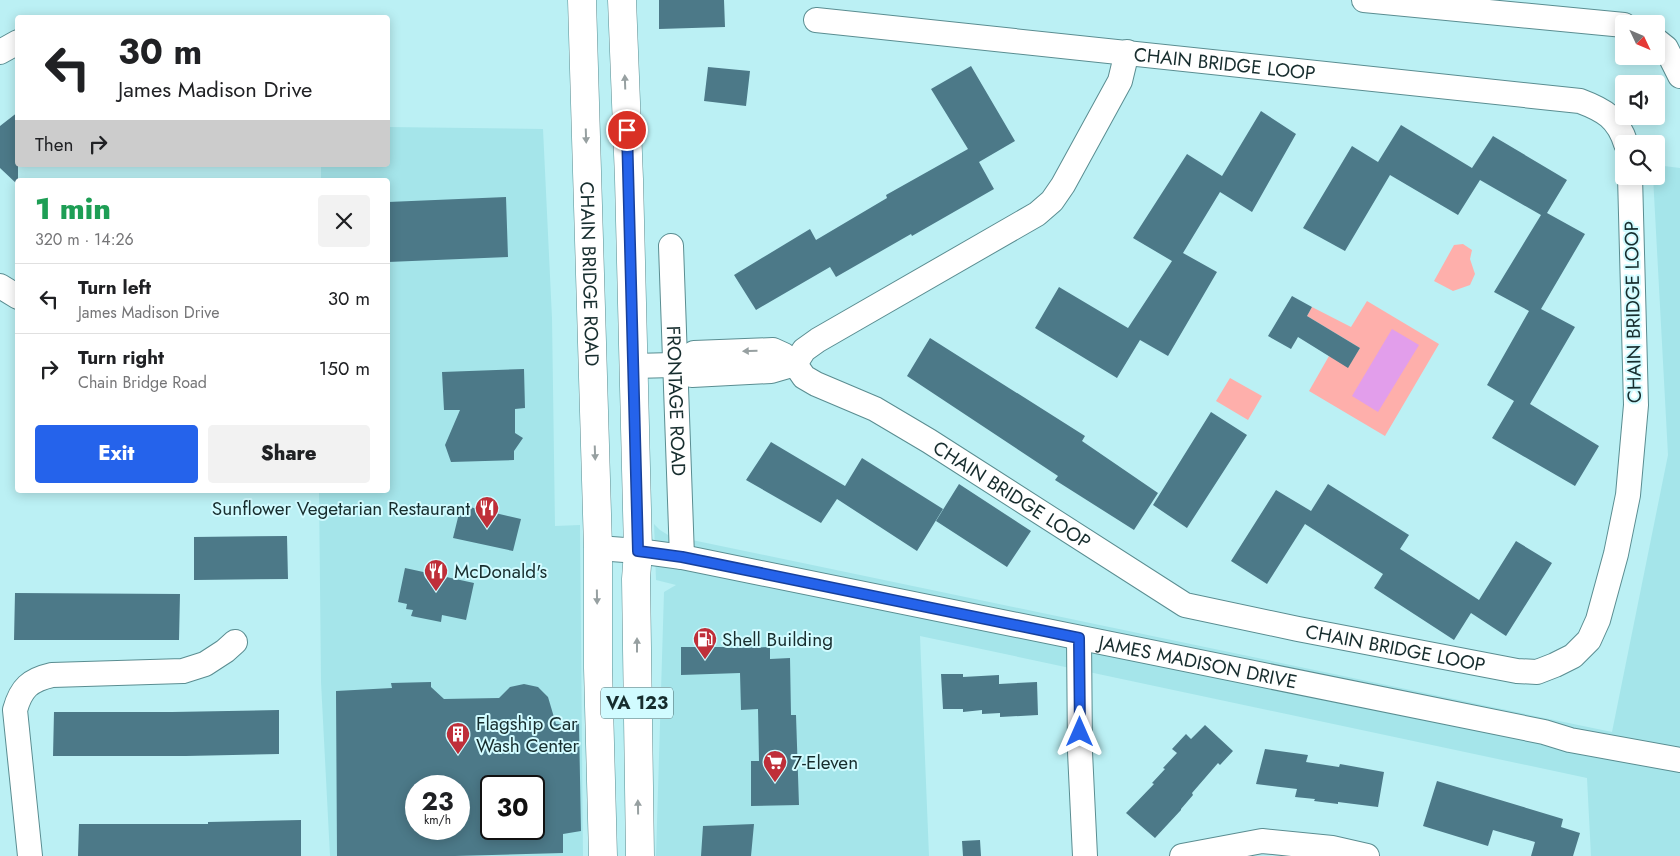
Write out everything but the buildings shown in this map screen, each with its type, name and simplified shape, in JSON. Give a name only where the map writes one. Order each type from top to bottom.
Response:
[{"type":"main road","name":"CHAIN BRIDGE ROAD","points":[[582,0],[598,548]]},
{"type":"main road","name":"VA 123","points":[[622,0],[638,551],[636,579],[640,856]]},
{"type":"main road","name":"VA 123","points":[[598,548],[598,668],[603,856]]},
{"type":"street","points":[[1364,0],[1615,24]]},
{"type":"street","points":[[816,20],[1127,52]]},
{"type":"street","points":[[0,52],[15,44]]},
{"type":"street","points":[[1665,47],[1680,76]]},
{"type":"street","name":"CHAIN BRIDGE LOOP","points":[[795,364],[804,350],[818,340],[1037,214],[1052,201],[1063,185],[1120,81],[1127,52],[1580,101],[1602,110],[1614,121],[1623,135]]},
{"type":"street","name":"CHAIN BRIDGE LOOP","points":[[633,366],[674,365],[694,353],[773,350],[784,355],[795,364],[804,377],[883,413],[1185,605],[1298,629],[1508,669],[1537,672],[1555,666],[1573,656],[1589,640],[1598,620],[1616,554],[1628,495],[1636,405],[1630,185]]},
{"type":"street","name":"FRONTAGE ROAD","points":[[670,246],[682,557]]},
{"type":"street","points":[[0,286],[15,295]]},
{"type":"street","name":"JAMES MADISON DRIVE","points":[[598,548],[682,557],[1544,732],[1570,740],[1680,760]]},
{"type":"street","points":[[1079,638],[1080,752],[1085,856]]},
{"type":"street","points":[[30,856],[15,710],[19,697],[27,686],[38,678],[52,675],[183,671],[205,664],[235,642]]},
{"type":"street","points":[[1182,856],[1262,841],[1332,848],[1367,856]]},
{"type":"shaded area","points":[[390,127],[543,129],[552,318],[555,526],[580,525],[583,856],[330,856],[321,682],[319,493],[390,493],[390,178],[321,178],[321,167],[390,167]]},
{"type":"shaded area","points":[[1665,166],[1680,168],[1680,856],[1591,856],[1587,778],[920,636],[929,856],[656,856],[664,592],[676,585],[656,580],[654,524],[668,535],[1612,732],[1668,455],[1653,185],[1665,185]]},
{"type":"shaded area","points":[[1463,244],[1472,250],[1470,259],[1475,274],[1470,285],[1453,291],[1434,281],[1454,245]]},
{"type":"shaded area","points":[[1367,301],[1439,344],[1385,436],[1309,391],[1329,356],[1348,367],[1360,348],[1307,316],[1312,307],[1351,327]]},
{"type":"shaded area","points":[[1392,329],[1419,345],[1378,412],[1352,396]]},
{"type":"shaded area","points":[[1230,378],[1262,396],[1248,420],[1216,401]]},
{"type":"place","name":"Sunflower Vegetarian Restaurant","points":[[487,529]]},
{"type":"place","name":"McDonald's","points":[[436,592]]},
{"type":"place","name":"Shell Building","points":[[705,660]]},
{"type":"place","name":"Flagship Car Wash Center","points":[[458,755]]},
{"type":"place","name":"7-Eleven","points":[[775,783]]},
{"type":"route","points":[[627,130],[638,551],[682,557],[1079,638],[1080,732]]}]
